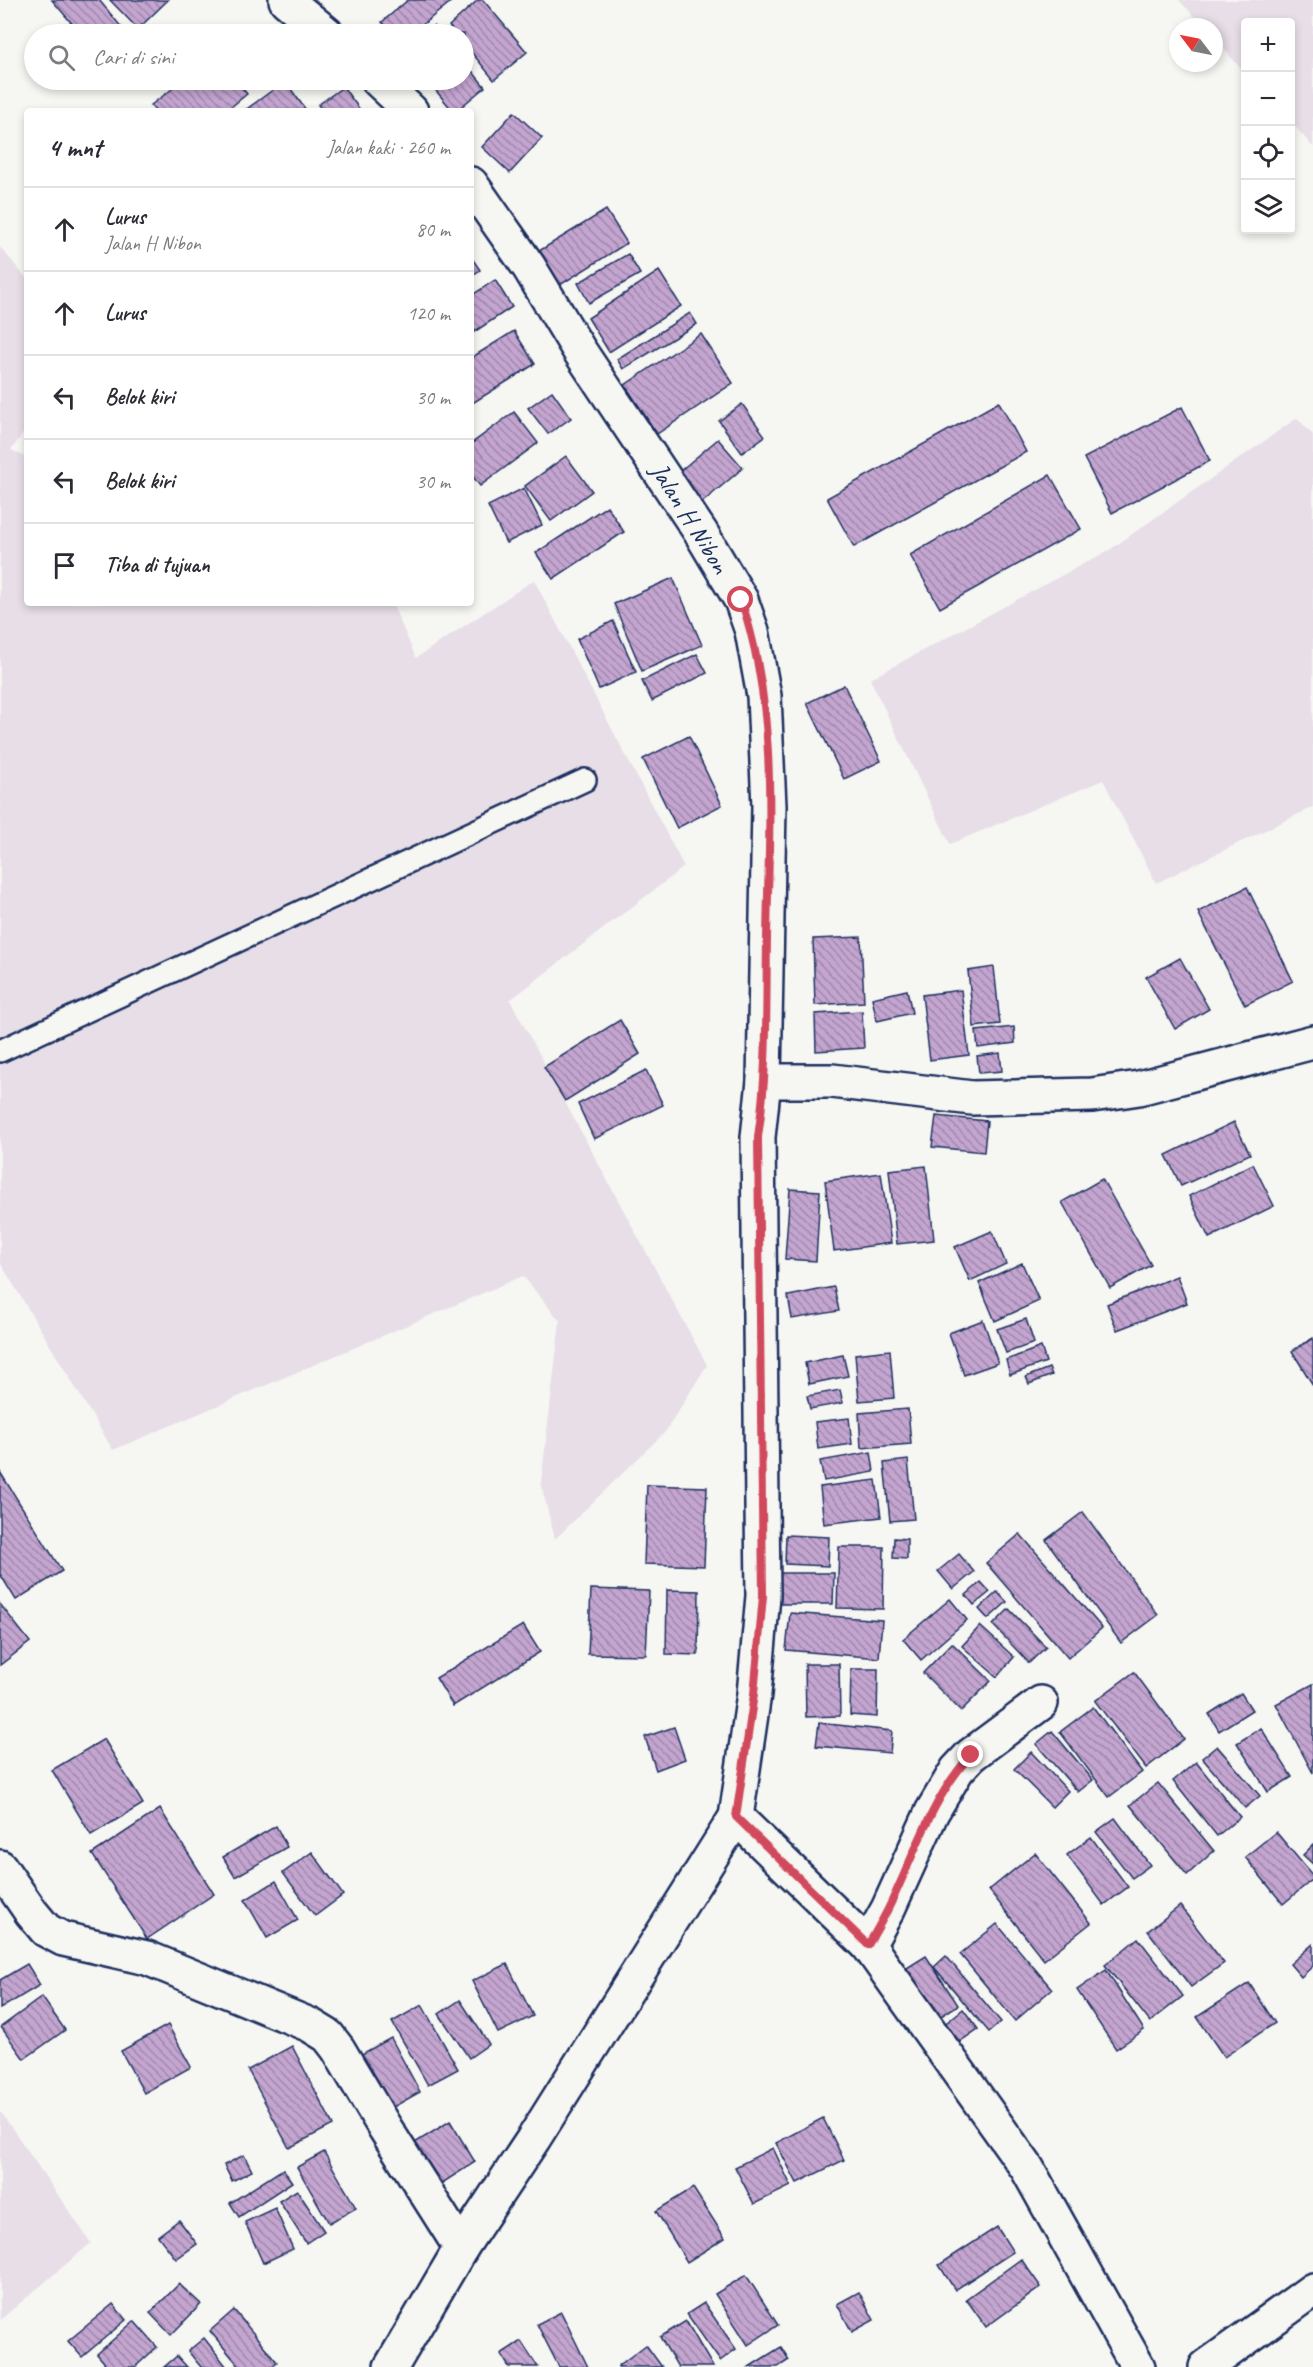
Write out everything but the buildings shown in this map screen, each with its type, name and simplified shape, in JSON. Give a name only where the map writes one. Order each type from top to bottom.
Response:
[{"type":"street","points":[[286,0],[315,24]]},
{"type":"street","points":[[389,90],[408,108]]},
{"type":"street","name":"Jalan H Nibon","points":[[474,188],[529,267],[579,350],[701,533],[741,600],[752,631],[764,696],[769,806],[764,1081],[758,1137],[763,1596],[754,1694],[736,1817]]},
{"type":"street","points":[[764,1081],[832,1081],[972,1098],[1054,1098],[1138,1088],[1313,1041]]},
{"type":"street","points":[[868,1945],[888,1909],[932,1812],[957,1770],[971,1755],[1041,1703]]},
{"type":"street","points":[[391,2367],[461,2248],[534,2138],[736,1817],[868,1945],[1027,2168],[1138,2367]]},
{"type":"street","points":[[0,1866],[46,1930],[63,1939],[147,1958],[310,2025],[328,2036],[461,2248]]},
{"type":"street","points":[[1206,2367],[1313,2290]]},
{"type":"lane","points":[[0,1051],[585,780]]},
{"type":"shaded area","points":[[1179,0],[1313,0],[1313,147],[1295,127],[1295,18],[1241,18],[1241,68],[1223,48],[1223,18],[1196,18]]},
{"type":"shaded area","points":[[0,247],[24,275],[24,432],[11,450],[24,456],[24,606],[393,606],[416,658],[534,580],[684,867],[510,1000],[707,1365],[665,1432],[555,1539],[541,1484],[560,1321],[523,1276],[113,1450],[0,1262]]},
{"type":"shaded area","points":[[1297,418],[1313,435],[1313,807],[1156,883],[1103,780],[950,844],[870,679],[1111,549]]},
{"type":"shaded area","points":[[0,2111],[91,2243],[0,2320]]},
{"type":"route","points":[[741,600],[752,631],[764,696],[769,806],[764,1081],[758,1137],[763,1596],[754,1694],[736,1817],[868,1945],[888,1909],[948,1782],[971,1755]]}]
